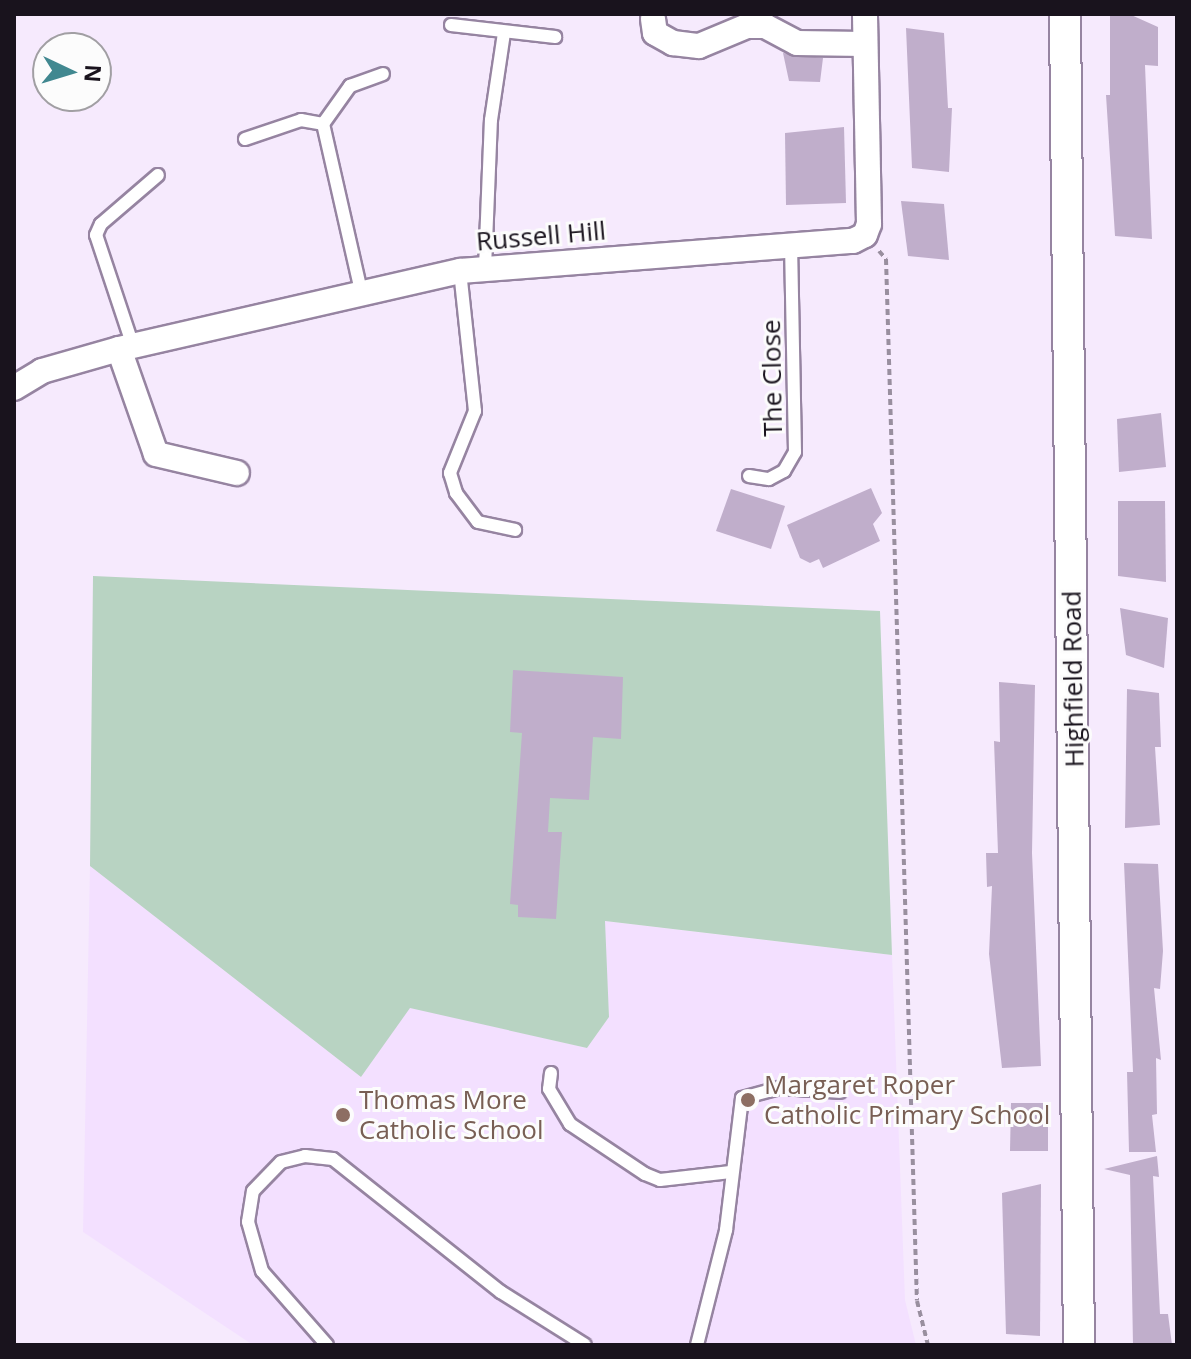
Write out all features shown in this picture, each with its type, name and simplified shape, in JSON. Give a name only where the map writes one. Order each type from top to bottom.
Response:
[{"type":"street","points":[[865,14],[865,235]]},
{"type":"street","name":"Highfield Road","points":[[1065,14],[1079,1345]]},
{"type":"street","points":[[653,19],[655,33],[673,43],[699,46],[747,26],[765,26],[797,43],[864,44]]},
{"type":"street","name":"Russell Hill","points":[[14,388],[42,371],[126,348],[361,291],[460,271],[853,241],[865,235]]},
{"type":"street","points":[[126,348],[156,454],[237,473]]},
{"type":"lane","points":[[451,25],[555,37]]},
{"type":"lane","points":[[485,268],[491,120],[504,33]]},
{"type":"lane","points":[[361,291],[323,124],[350,86],[383,74]]},
{"type":"lane","points":[[245,139],[301,120],[323,124]]},
{"type":"lane","points":[[126,348],[96,235],[101,224],[158,175]]},
{"type":"lane","name":"The Close","points":[[749,476],[769,479],[784,471],[795,452],[791,244]]},
{"type":"lane","points":[[460,271],[475,411],[450,473],[456,493],[478,522],[515,530]]},
{"type":"lane","points":[[551,1073],[549,1089],[570,1124],[645,1174],[660,1180],[731,1172]]},
{"type":"lane","points":[[697,1345],[726,1230],[742,1098],[780,1088],[840,1092]]},
{"type":"lane","points":[[327,1345],[262,1271],[248,1222],[253,1191],[281,1162],[305,1156],[333,1159],[501,1292],[585,1345]]},
{"type":"path","points":[[865,235],[886,259],[917,1301],[928,1345]]},
{"type":"shaded area","name":"Thomas More Catholic School","points":[[90,866],[361,1077],[410,1007],[587,1048],[609,1017],[604,921],[892,955],[905,1300],[916,1345],[253,1345],[83,1232]]},
{"type":"green space","points":[[93,576],[880,611],[892,955],[605,921],[609,1017],[587,1048],[410,1008],[361,1077],[90,866]]},
{"type":"building","points":[[1110,14],[1129,14],[1158,27],[1158,66],[1145,65],[1152,239],[1115,236],[1106,95],[1110,95]]},
{"type":"building","points":[[906,28],[944,33],[948,108],[952,108],[949,172],[912,168]]},
{"type":"building","points":[[783,53],[823,58],[820,82],[789,81]]},
{"type":"building","points":[[844,127],[846,203],[786,205],[785,133]]},
{"type":"building","points":[[901,201],[944,204],[949,260],[908,256]]},
{"type":"building","points":[[1161,413],[1166,467],[1119,472],[1117,419]]},
{"type":"building","points":[[871,488],[882,513],[873,524],[880,541],[823,568],[819,559],[810,563],[800,558],[787,525]]},
{"type":"building","points":[[731,489],[785,506],[771,549],[716,531]]},
{"type":"building","points":[[1118,501],[1165,501],[1166,582],[1118,576]]},
{"type":"building","points":[[1120,608],[1168,618],[1164,668],[1126,655]]},
{"type":"building","points":[[513,670],[623,677],[621,739],[593,737],[589,800],[550,798],[548,832],[562,832],[556,919],[518,917],[518,905],[510,904],[522,733],[510,732]]},
{"type":"building","points":[[999,682],[1035,685],[1032,853],[1041,1066],[1002,1068],[989,954],[992,886],[987,887],[986,853],[998,853],[994,741],[1000,742]]},
{"type":"building","points":[[1127,689],[1159,693],[1161,747],[1155,747],[1160,825],[1125,828]]},
{"type":"building","points":[[1124,863],[1158,864],[1163,951],[1160,989],[1154,988],[1161,1060],[1156,1058],[1157,1114],[1152,1115],[1156,1152],[1129,1152],[1127,1072],[1133,1072]]},
{"type":"building","points":[[1011,1103],[1048,1103],[1048,1151],[1010,1151]]},
{"type":"building","points":[[1157,1156],[1159,1177],[1153,1176],[1160,1314],[1168,1314],[1172,1345],[1133,1345],[1130,1175],[1104,1169]]},
{"type":"building","points":[[1041,1184],[1040,1336],[1006,1334],[1002,1193]]},
{"type":"place","name":"Margaret Roper Catholic Primary School","points":[[748,1100]]},
{"type":"place","name":"Thomas More Catholic School","points":[[343,1115]]}]
